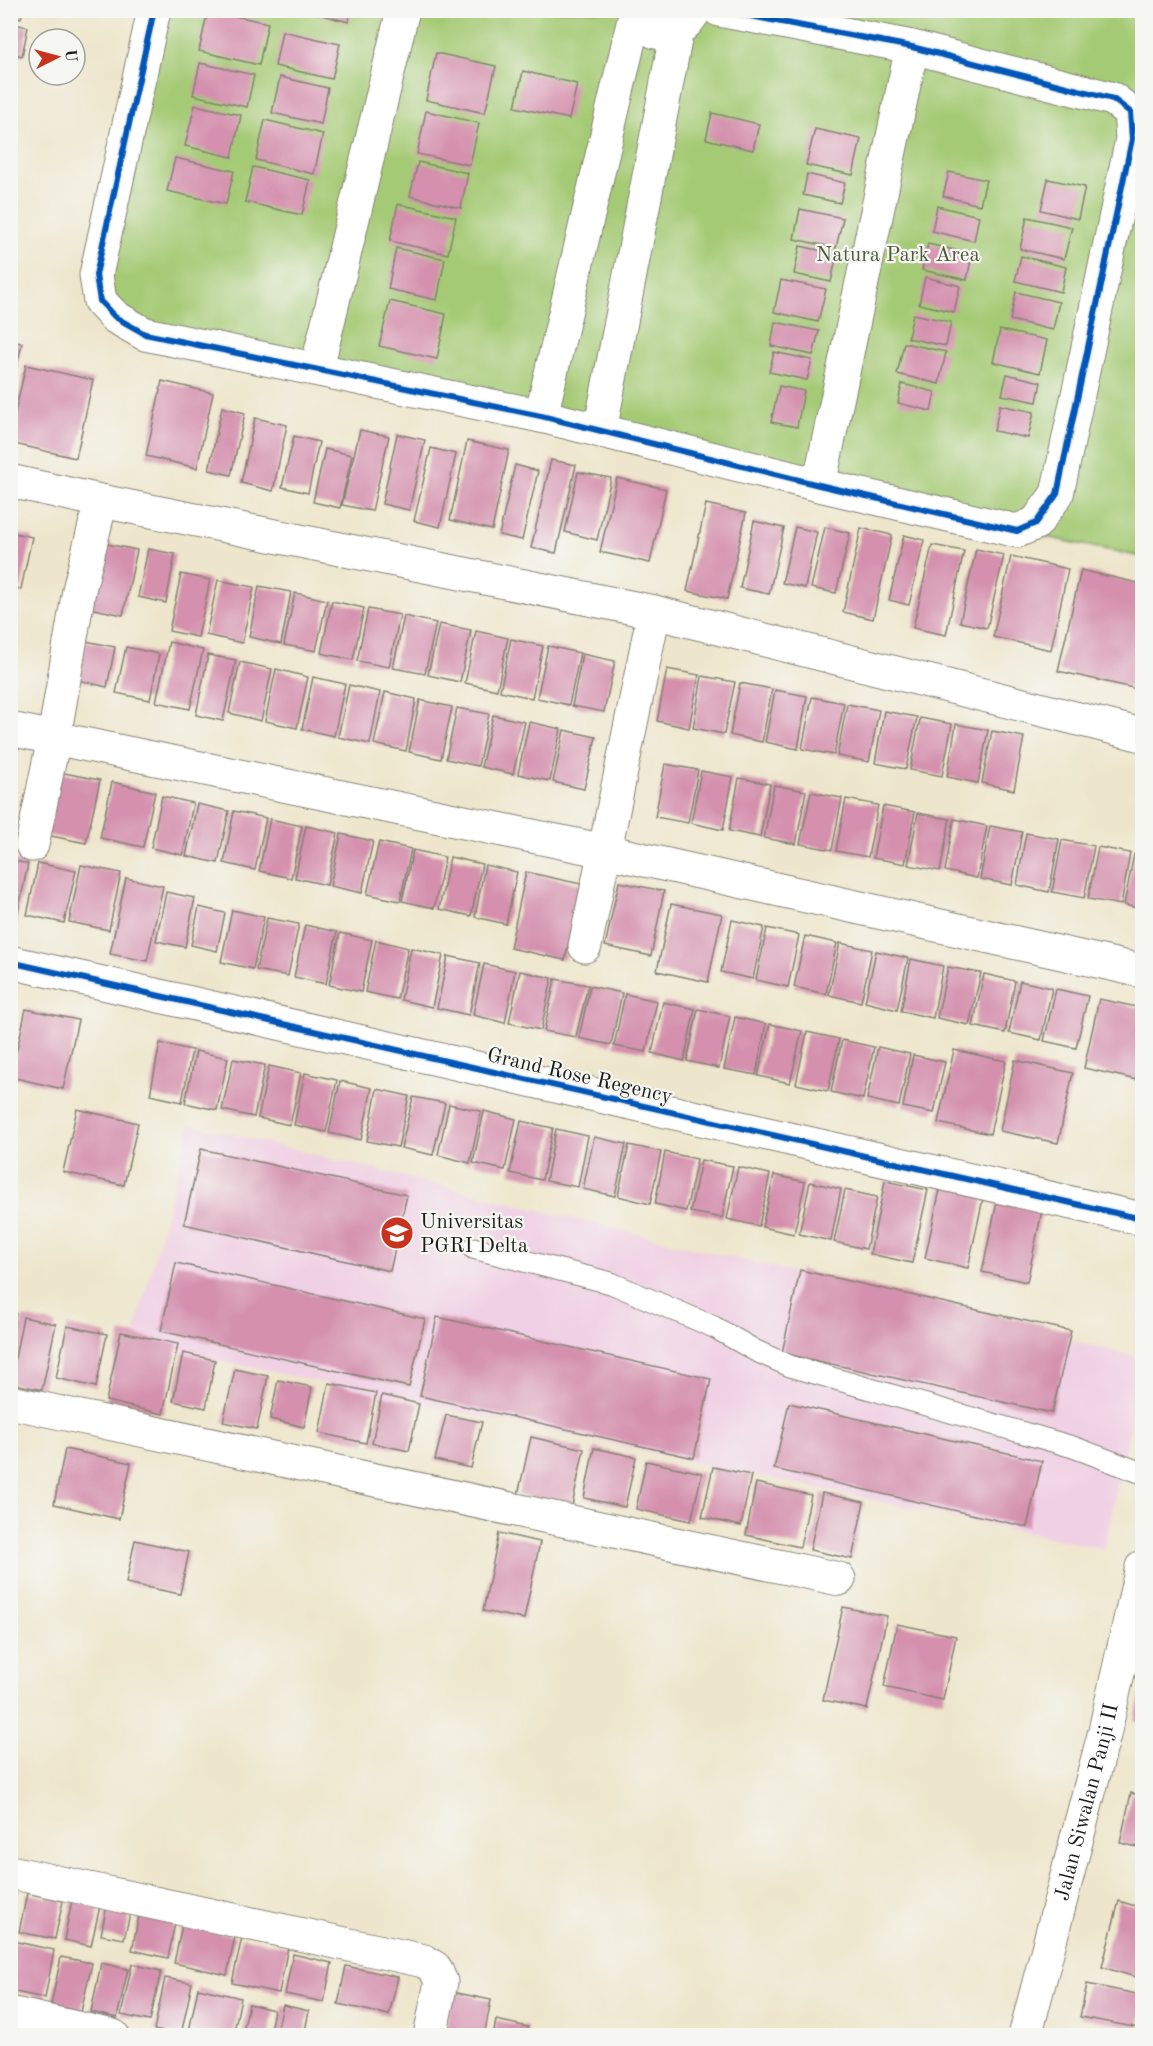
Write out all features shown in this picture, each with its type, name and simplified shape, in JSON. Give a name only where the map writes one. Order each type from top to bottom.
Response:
[{"type":"street","points":[[154,10],[96,275],[100,301],[115,316],[145,334],[541,416],[1017,531],[1036,523],[1057,494],[1132,139],[1130,112],[1113,99],[912,47],[719,10]]},
{"type":"street","points":[[317,368],[403,10]]},
{"type":"street","points":[[541,416],[632,15]]},
{"type":"street","points":[[632,15],[646,29],[661,33],[686,20]]},
{"type":"street","points":[[600,431],[686,20]]},
{"type":"street","points":[[819,485],[912,47]]},
{"type":"street","points":[[10,481],[654,612],[1143,735]]},
{"type":"street","points":[[33,845],[79,590],[101,501]]},
{"type":"street","points":[[585,946],[654,612]]},
{"type":"street","points":[[10,729],[605,851],[1143,971]]},
{"type":"street","name":"Grand Rose Regency","points":[[10,962],[1143,1219]]},
{"type":"street","points":[[10,1402],[839,1579]]},
{"type":"street","name":"Jalan Siwalan Panji II","points":[[1025,2036],[1104,1735],[1143,1567]]},
{"type":"street","points":[[10,1872],[424,1961],[435,1968],[441,1982],[430,2036]]},
{"type":"street","points":[[10,2013],[113,2036]]},
{"type":"lane","points":[[473,1248],[611,1283],[714,1327],[756,1351],[790,1366],[1073,1447],[1143,1473]]},
{"type":"shaded area","name":"Universitas PGRI Delta","points":[[190,1124],[1142,1358],[1104,1549],[132,1342]]},
{"type":"green space","name":"Natura Park Area","points":[[154,11],[1142,11],[1142,557],[1017,531],[145,334],[100,301]]},
{"type":"building","points":[[10,10],[23,10],[21,18],[10,16]]},
{"type":"building","points":[[208,10],[268,23],[259,65],[199,51]]},
{"type":"building","points":[[302,10],[351,10],[349,22]]},
{"type":"building","points":[[10,23],[28,27],[22,56],[10,53]]},
{"type":"building","points":[[282,31],[340,44],[332,79],[275,66]]},
{"type":"building","points":[[436,53],[496,66],[485,113],[426,100]]},
{"type":"building","points":[[10,59],[16,60],[12,80],[10,80]]},
{"type":"building","points":[[200,63],[254,75],[247,107],[193,95]]},
{"type":"building","points":[[523,71],[577,84],[569,119],[515,107]]},
{"type":"building","points":[[280,77],[328,88],[321,124],[272,113]]},
{"type":"building","points":[[195,105],[241,115],[232,157],[185,146]]},
{"type":"building","points":[[426,111],[479,123],[470,165],[417,154]]},
{"type":"building","points":[[712,113],[759,124],[753,150],[706,139]]},
{"type":"building","points":[[265,120],[323,134],[314,174],[256,160]]},
{"type":"building","points":[[815,129],[861,139],[853,175],[806,165]]},
{"type":"building","points":[[175,158],[234,171],[226,204],[167,191]]},
{"type":"building","points":[[418,162],[468,173],[461,208],[410,196]]},
{"type":"building","points":[[253,167],[310,180],[302,215],[245,202]]},
{"type":"building","points":[[949,172],[986,180],[980,205],[943,196]]},
{"type":"building","points":[[807,174],[845,183],[840,203],[803,195]]},
{"type":"building","points":[[1048,179],[1085,187],[1078,219],[1041,210]]},
{"type":"building","points":[[398,204],[456,217],[448,254],[390,241]]},
{"type":"building","points":[[937,206],[979,216],[974,241],[932,231]]},
{"type":"building","points":[[800,209],[843,218],[836,248],[794,239]]},
{"type":"building","points":[[1027,217],[1072,227],[1064,259],[1020,249]]},
{"type":"building","points":[[928,244],[972,254],[967,280],[922,270]]},
{"type":"building","points":[[800,246],[837,254],[831,282],[794,274]]},
{"type":"building","points":[[396,248],[445,259],[437,300],[388,289]]},
{"type":"building","points":[[1021,256],[1066,267],[1061,292],[1015,281]]},
{"type":"building","points":[[925,277],[960,286],[954,312],[919,304]]},
{"type":"building","points":[[781,280],[826,289],[818,322],[774,312]]},
{"type":"building","points":[[1016,292],[1059,302],[1053,330],[1010,320]]},
{"type":"building","points":[[390,301],[446,314],[437,359],[379,346]]},
{"type":"building","points":[[913,314],[951,322],[946,346],[908,338]]},
{"type":"building","points":[[775,322],[819,331],[813,355],[771,346]]},
{"type":"building","points":[[1000,330],[1047,340],[1040,373],[993,362]]},
{"type":"building","points":[[10,341],[22,343],[11,392],[10,392]]},
{"type":"building","points":[[904,343],[946,352],[939,384],[897,374]]},
{"type":"building","points":[[774,352],[812,360],[807,380],[769,372]]},
{"type":"building","points":[[26,365],[93,380],[76,458],[10,443],[10,434]]},
{"type":"building","points":[[1007,374],[1041,382],[1037,402],[1002,395]]},
{"type":"building","points":[[162,381],[213,393],[197,468],[146,456]]},
{"type":"building","points":[[902,384],[935,392],[931,411],[898,403]]},
{"type":"building","points":[[779,386],[804,391],[797,427],[771,422]]},
{"type":"building","points":[[1000,405],[1034,412],[1028,438],[994,431]]},
{"type":"building","points":[[222,407],[245,413],[231,475],[209,470]]},
{"type":"building","points":[[255,418],[287,425],[273,491],[241,483]]},
{"type":"building","points":[[360,430],[389,436],[372,511],[342,505]]},
{"type":"building","points":[[397,434],[425,440],[409,510],[382,504]]},
{"type":"building","points":[[294,436],[319,442],[308,493],[282,487]]},
{"type":"building","points":[[467,441],[509,450],[492,530],[450,520]]},
{"type":"building","points":[[431,448],[456,454],[440,527],[414,521]]},
{"type":"building","points":[[325,449],[352,455],[340,508],[313,502]]},
{"type":"building","points":[[551,460],[576,465],[556,553],[531,548]]},
{"type":"building","points":[[515,465],[538,471],[522,540],[499,535]]},
{"type":"building","points":[[578,472],[611,478],[597,540],[565,532]]},
{"type":"building","points":[[617,478],[666,489],[650,563],[600,552]]},
{"type":"building","points":[[706,504],[746,513],[727,599],[687,591]]},
{"type":"building","points":[[754,521],[784,528],[769,594],[740,588]]},
{"type":"building","points":[[795,527],[817,532],[805,588],[782,583]]},
{"type":"building","points":[[825,527],[850,533],[836,593],[811,588]]},
{"type":"building","points":[[861,528],[892,535],[873,619],[843,612]]},
{"type":"building","points":[[10,532],[32,537],[21,589],[10,587]]},
{"type":"building","points":[[904,535],[924,540],[909,605],[889,600]]},
{"type":"building","points":[[102,543],[137,550],[123,615],[89,608]]},
{"type":"building","points":[[932,545],[964,551],[946,635],[913,628]]},
{"type":"building","points":[[148,549],[175,554],[166,603],[138,597]]},
{"type":"building","points":[[976,549],[1004,555],[987,628],[960,622]]},
{"type":"building","points":[[1011,556],[1068,569],[1051,650],[993,637]]},
{"type":"building","points":[[1081,570],[1142,584],[1142,690],[1058,671]]},
{"type":"building","points":[[181,574],[210,580],[198,637],[169,631]]},
{"type":"building","points":[[218,580],[254,587],[242,643],[206,635]]},
{"type":"building","points":[[259,586],[291,592],[281,644],[249,637]]},
{"type":"building","points":[[295,593],[327,600],[316,651],[284,645]]},
{"type":"building","points":[[332,601],[364,608],[353,660],[321,653]]},
{"type":"building","points":[[368,609],[400,615],[389,667],[357,661]]},
{"type":"building","points":[[10,612],[18,614],[12,646],[10,646]]},
{"type":"building","points":[[404,616],[436,623],[425,674],[393,668]]},
{"type":"building","points":[[439,624],[471,630],[460,682],[428,675]]},
{"type":"building","points":[[476,631],[508,638],[497,690],[465,683]]},
{"type":"building","points":[[511,639],[543,646],[532,698],[500,691]]},
{"type":"building","points":[[86,641],[115,647],[107,687],[78,680]]},
{"type":"building","points":[[169,642],[203,650],[190,709],[156,702]]},
{"type":"building","points":[[548,646],[580,653],[569,705],[537,698]]},
{"type":"building","points":[[126,647],[159,654],[150,700],[116,693]]},
{"type":"building","points":[[582,654],[615,661],[604,712],[572,706]]},
{"type":"building","points":[[208,655],[236,660],[223,721],[196,715]]},
{"type":"building","points":[[240,662],[272,669],[261,721],[229,713]]},
{"type":"building","points":[[276,669],[308,677],[297,728],[265,721]]},
{"type":"building","points":[[667,669],[699,675],[689,728],[657,721]]},
{"type":"building","points":[[702,676],[735,682],[724,734],[693,728]]},
{"type":"building","points":[[313,677],[345,684],[334,736],[302,729]]},
{"type":"building","points":[[740,683],[772,689],[762,742],[730,735]]},
{"type":"building","points":[[349,685],[380,692],[370,744],[338,737]]},
{"type":"building","points":[[775,690],[807,696],[798,749],[765,742]]},
{"type":"building","points":[[385,692],[416,699],[406,751],[374,744]]},
{"type":"building","points":[[812,697],[844,703],[834,755],[802,749]]},
{"type":"building","points":[[420,700],[452,707],[441,759],[409,752]]},
{"type":"building","points":[[847,704],[879,710],[869,762],[837,756]]},
{"type":"building","points":[[457,708],[489,714],[478,766],[446,759]]},
{"type":"building","points":[[884,711],[917,717],[906,769],[875,763]]},
{"type":"building","points":[[493,715],[525,722],[513,774],[481,767]]},
{"type":"building","points":[[920,718],[952,724],[942,776],[910,770]]},
{"type":"building","points":[[529,722],[561,729],[550,781],[518,774]]},
{"type":"building","points":[[956,724],[988,730],[978,783],[947,777]]},
{"type":"building","points":[[564,730],[596,737],[584,789],[553,782]]},
{"type":"building","points":[[992,731],[1024,737],[1014,790],[982,783]]},
{"type":"building","points":[[665,764],[698,770],[688,823],[655,817]]},
{"type":"building","points":[[701,771],[733,777],[723,830],[691,823]]},
{"type":"building","points":[[59,772],[100,780],[86,843],[46,835]]},
{"type":"building","points":[[739,778],[770,784],[760,837],[729,831]]},
{"type":"building","points":[[112,782],[155,792],[143,847],[100,838]]},
{"type":"building","points":[[774,785],[806,791],[796,844],[764,838]]},
{"type":"building","points":[[811,792],[842,798],[832,850],[800,844]]},
{"type":"building","points":[[162,796],[193,803],[183,855],[151,848]]},
{"type":"building","points":[[846,799],[878,805],[868,857],[836,851]]},
{"type":"building","points":[[197,804],[229,811],[218,863],[186,856]]},
{"type":"building","points":[[883,806],[915,812],[905,864],[873,858]]},
{"type":"building","points":[[234,811],[266,818],[255,870],[224,863]]},
{"type":"building","points":[[918,813],[950,819],[940,871],[908,865]]},
{"type":"building","points":[[270,819],[302,826],[291,878],[259,871]]},
{"type":"building","points":[[954,819],[987,826],[977,878],[945,871]]},
{"type":"building","points":[[306,826],[338,833],[327,885],[295,878]]},
{"type":"building","points":[[990,826],[1022,832],[1012,885],[980,879]]},
{"type":"building","points":[[1026,833],[1059,839],[1049,892],[1017,885]]},
{"type":"building","points":[[341,834],[373,841],[362,893],[330,886]]},
{"type":"building","points":[[1062,840],[1094,846],[1084,898],[1052,892]]},
{"type":"building","points":[[379,842],[411,849],[400,901],[367,894]]},
{"type":"building","points":[[1098,847],[1130,853],[1121,905],[1088,899]]},
{"type":"building","points":[[413,850],[445,857],[434,908],[402,901]]},
{"type":"building","points":[[1134,854],[1142,855],[1142,909],[1124,905]]},
{"type":"building","points":[[450,857],[482,864],[471,916],[439,909]]},
{"type":"building","points":[[10,860],[28,864],[16,922],[10,921]]},
{"type":"building","points":[[38,863],[76,871],[64,923],[27,915]]},
{"type":"building","points":[[81,865],[121,873],[109,930],[69,922]]},
{"type":"building","points":[[485,865],[517,872],[506,924],[475,917]]},
{"type":"building","points":[[526,872],[581,884],[565,960],[510,948]]},
{"type":"building","points":[[126,878],[163,886],[147,961],[110,954]]},
{"type":"building","points":[[619,882],[664,891],[651,956],[605,946]]},
{"type":"building","points":[[166,892],[195,898],[185,947],[156,941]]},
{"type":"building","points":[[671,904],[722,914],[708,982],[657,971]]},
{"type":"building","points":[[199,907],[225,913],[217,951],[191,945]]},
{"type":"building","points":[[232,910],[264,917],[253,969],[221,962]]},
{"type":"building","points":[[267,918],[299,924],[288,976],[256,970]]},
{"type":"building","points":[[732,920],[764,927],[753,979],[721,972]]},
{"type":"building","points":[[305,925],[337,932],[326,984],[294,977]]},
{"type":"building","points":[[767,928],[799,935],[788,987],[756,980]]},
{"type":"building","points":[[340,933],[372,940],[361,992],[329,985]]},
{"type":"building","points":[[805,936],[837,943],[826,994],[794,987]]},
{"type":"building","points":[[376,940],[408,948],[397,999],[365,992]]},
{"type":"building","points":[[840,943],[872,950],[861,1002],[829,995]]},
{"type":"building","points":[[411,948],[443,955],[432,1007],[401,1000]]},
{"type":"building","points":[[876,951],[908,958],[897,1010],[865,1002]]},
{"type":"building","points":[[448,956],[480,963],[469,1015],[437,1008]]},
{"type":"building","points":[[911,959],[943,966],[933,1018],[901,1011]]},
{"type":"building","points":[[484,964],[515,971],[505,1023],[473,1015]]},
{"type":"building","points":[[948,967],[981,973],[969,1025],[937,1018]]},
{"type":"building","points":[[520,971],[552,978],[541,1030],[509,1023]]},
{"type":"building","points":[[984,974],[1015,981],[1005,1033],[973,1026]]},
{"type":"building","points":[[555,979],[588,985],[576,1037],[544,1031]]},
{"type":"building","points":[[1020,981],[1052,988],[1041,1040],[1009,1033]]},
{"type":"building","points":[[590,986],[622,993],[611,1045],[579,1038]]},
{"type":"building","points":[[1056,989],[1088,996],[1076,1048],[1044,1041]]},
{"type":"building","points":[[625,994],[657,1001],[646,1052],[614,1046]]},
{"type":"building","points":[[1099,999],[1142,1008],[1142,1081],[1084,1068]]},
{"type":"building","points":[[663,1002],[695,1009],[684,1061],[652,1053]]},
{"type":"building","points":[[26,1009],[78,1020],[63,1089],[11,1077]]},
{"type":"building","points":[[698,1009],[730,1016],[719,1068],[687,1061]]},
{"type":"building","points":[[735,1017],[766,1024],[756,1075],[724,1069]]},
{"type":"building","points":[[770,1024],[802,1031],[790,1083],[758,1076]]},
{"type":"building","points":[[807,1032],[839,1039],[828,1091],[796,1084]]},
{"type":"building","points":[[842,1040],[874,1047],[863,1099],[831,1092]]},
{"type":"building","points":[[160,1043],[192,1050],[182,1102],[150,1095]]},
{"type":"building","points":[[878,1047],[910,1054],[899,1106],[867,1099]]},
{"type":"building","points":[[954,1050],[1006,1061],[990,1134],[938,1123]]},
{"type":"building","points":[[196,1051],[228,1058],[217,1110],[185,1103]]},
{"type":"building","points":[[913,1055],[945,1062],[934,1113],[903,1107]]},
{"type":"building","points":[[233,1059],[265,1065],[254,1117],[222,1110]]},
{"type":"building","points":[[1015,1060],[1073,1073],[1058,1143],[1000,1131]]},
{"type":"building","points":[[269,1066],[301,1073],[290,1125],[258,1118]]},
{"type":"building","points":[[305,1073],[337,1080],[326,1132],[294,1125]]},
{"type":"building","points":[[340,1081],[372,1088],[361,1140],[329,1133]]},
{"type":"building","points":[[377,1089],[409,1096],[398,1147],[367,1141]]},
{"type":"building","points":[[413,1097],[445,1103],[433,1155],[401,1148]]},
{"type":"building","points":[[449,1104],[481,1111],[470,1163],[438,1155]]},
{"type":"building","points":[[77,1109],[138,1123],[124,1185],[63,1172]]},
{"type":"building","points":[[484,1111],[516,1119],[505,1170],[473,1163]]},
{"type":"building","points":[[521,1121],[553,1128],[542,1180],[510,1173]]},
{"type":"building","points":[[556,1129],[588,1136],[578,1187],[546,1181]]},
{"type":"building","points":[[594,1137],[626,1144],[615,1196],[583,1189]]},
{"type":"building","points":[[629,1145],[661,1152],[650,1204],[618,1196]]},
{"type":"building","points":[[201,1149],[407,1195],[390,1271],[184,1224]]},
{"type":"building","points":[[665,1152],[697,1159],[686,1211],[655,1204]]},
{"type":"building","points":[[701,1160],[733,1166],[722,1218],[690,1212]]},
{"type":"building","points":[[738,1167],[770,1174],[759,1226],[727,1219]]},
{"type":"building","points":[[774,1175],[805,1182],[794,1234],[762,1227]]},
{"type":"building","points":[[885,1181],[928,1190],[912,1263],[870,1254]]},
{"type":"building","points":[[810,1182],[841,1189],[831,1241],[799,1234]]},
{"type":"building","points":[[941,1185],[984,1194],[968,1268],[925,1258]]},
{"type":"building","points":[[845,1190],[877,1197],[866,1249],[834,1242]]},
{"type":"building","points":[[997,1202],[1042,1211],[1027,1282],[982,1272]]},
{"type":"building","points":[[176,1263],[425,1319],[409,1387],[161,1331]]},
{"type":"building","points":[[800,1270],[1071,1331],[1052,1413],[782,1353]]},
{"type":"building","points":[[10,1312],[16,1313],[12,1335],[10,1335]]},
{"type":"building","points":[[23,1317],[56,1324],[42,1390],[10,1383]]},
{"type":"building","points":[[437,1317],[711,1379],[694,1458],[420,1396]]},
{"type":"building","points":[[67,1326],[107,1334],[96,1387],[56,1378]]},
{"type":"building","points":[[121,1332],[178,1344],[163,1414],[106,1401]]},
{"type":"building","points":[[183,1353],[215,1360],[206,1408],[173,1401]]},
{"type":"building","points":[[235,1369],[268,1376],[257,1429],[223,1422]]},
{"type":"building","points":[[278,1380],[312,1387],[304,1427],[270,1419]]},
{"type":"building","points":[[329,1383],[376,1393],[366,1443],[319,1433]]},
{"type":"building","points":[[382,1395],[419,1404],[409,1451],[372,1443]]},
{"type":"building","points":[[789,1403],[1042,1461],[1027,1527],[774,1469]]},
{"type":"building","points":[[446,1415],[482,1422],[471,1468],[435,1460]]},
{"type":"building","points":[[531,1437],[584,1449],[572,1506],[518,1495]]},
{"type":"building","points":[[594,1448],[636,1457],[625,1507],[584,1498]]},
{"type":"building","points":[[65,1449],[131,1463],[119,1519],[54,1504]]},
{"type":"building","points":[[646,1461],[702,1473],[691,1521],[636,1509]]},
{"type":"building","points":[[713,1467],[751,1475],[741,1526],[702,1517]]},
{"type":"building","points":[[756,1483],[811,1495],[800,1547],[746,1535]]},
{"type":"building","points":[[822,1493],[864,1502],[852,1559],[810,1550]]},
{"type":"building","points":[[499,1533],[540,1542],[524,1619],[483,1611]]},
{"type":"building","points":[[135,1540],[189,1552],[180,1594],[126,1583]]},
{"type":"building","points":[[843,1607],[887,1616],[867,1709],[823,1700]]},
{"type":"building","points":[[897,1624],[956,1636],[943,1700],[884,1687]]},
{"type":"building","points":[[1142,1691],[1142,1722],[1135,1720]]},
{"type":"building","points":[[1142,1756],[1142,1780],[1137,1779]]},
{"type":"building","points":[[1131,1793],[1142,1796],[1142,1848],[1120,1843]]},
{"type":"building","points":[[10,1892],[16,1893],[12,1915],[10,1915]]},
{"type":"building","points":[[27,1893],[63,1901],[55,1939],[19,1932]]},
{"type":"building","points":[[72,1900],[100,1906],[91,1946],[64,1940]]},
{"type":"building","points":[[1119,1901],[1142,1908],[1142,1979],[1102,1967]]},
{"type":"building","points":[[107,1905],[131,1910],[124,1939],[101,1935]]},
{"type":"building","points":[[139,1916],[175,1923],[168,1958],[132,1950]]},
{"type":"building","points":[[182,1925],[235,1936],[227,1975],[174,1963]]},
{"type":"building","points":[[242,1937],[288,1947],[279,1993],[232,1983]]},
{"type":"building","points":[[13,1941],[54,1950],[45,1998],[10,1991],[10,1951]]},
{"type":"building","points":[[293,1954],[332,1963],[324,2002],[285,1994]]},
{"type":"building","points":[[61,1957],[92,1963],[81,2012],[51,2005]]},
{"type":"building","points":[[101,1963],[128,1969],[117,2018],[91,2012]]},
{"type":"building","points":[[132,1964],[161,1971],[150,2021],[121,2015]]},
{"type":"building","points":[[346,1966],[398,1977],[389,2015],[338,2004]]},
{"type":"building","points":[[165,1978],[192,1983],[181,2035],[154,2030]]},
{"type":"building","points":[[1087,1984],[1142,1995],[1139,2028],[1080,2017]]},
{"type":"building","points":[[198,1988],[241,1998],[233,2036],[208,2036],[189,2031]]},
{"type":"building","points":[[453,1992],[491,2000],[484,2036],[444,2036]]},
{"type":"building","points":[[249,2004],[274,2010],[269,2036],[242,2036]]},
{"type":"building","points":[[283,2005],[309,2011],[304,2036],[276,2036]]},
{"type":"building","points":[[496,2020],[528,2027],[526,2036],[493,2036]]},
{"type":"cycle path","points":[[154,10],[96,275],[100,301],[115,317],[145,334],[541,416],[1017,531],[1036,523],[1057,494],[1132,139],[1130,112],[1113,99],[912,47],[719,10]]},
{"type":"cycle path","points":[[10,962],[1142,1219]]},
{"type":"place","name":"Universitas PGRI Delta","points":[[397,1233]]}]
